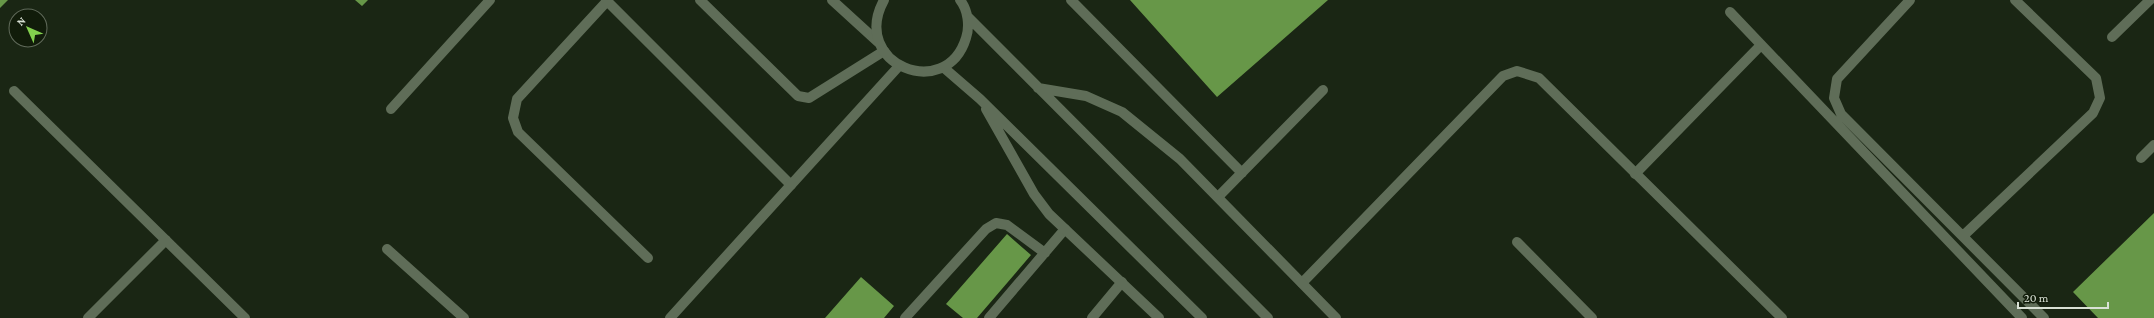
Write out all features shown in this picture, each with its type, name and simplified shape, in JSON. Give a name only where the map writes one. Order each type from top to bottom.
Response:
[{"type":"street","points":[[391,109],[490,0]]},
{"type":"street","points":[[700,0],[798,96],[809,98],[881,47]]},
{"type":"street","points":[[832,0],[899,66],[913,71],[928,72],[943,67],[955,58],[964,46],[968,31],[967,16],[960,0]]},
{"type":"street","points":[[881,47],[876,27],[878,11],[884,0]]},
{"type":"street","points":[[1071,0],[1242,173]]},
{"type":"street","points":[[1910,0],[1837,79],[1834,98],[1841,114],[2044,318]]},
{"type":"street","points":[[1963,236],[2093,113],[2100,98],[2096,78],[2015,0]]},
{"type":"street","points":[[2112,38],[2150,0]]},
{"type":"street","points":[[648,258],[518,132],[514,118],[517,99],[607,1],[791,185]]},
{"type":"street","points":[[1730,12],[2022,318]]},
{"type":"street","points":[[967,16],[1268,318]]},
{"type":"street","points":[[1636,174],[1761,45]]},
{"type":"street","points":[[670,318],[899,66]]},
{"type":"street","points":[[943,67],[980,99],[1202,318]]},
{"type":"street","points":[[1302,283],[1503,76],[1517,71],[1539,78],[1782,318]]},
{"type":"street","points":[[1038,88],[1086,96],[1122,112],[1180,159],[1336,318]]},
{"type":"street","points":[[1218,197],[1323,90]]},
{"type":"street","points":[[14,91],[245,318]]},
{"type":"street","points":[[980,99],[1034,194],[1049,214],[1159,318]]},
{"type":"street","points":[[2141,158],[2154,145]]},
{"type":"street","points":[[905,318],[986,229],[996,223],[1007,225],[1045,253]]},
{"type":"street","points":[[988,318],[1065,229]]},
{"type":"street","points":[[88,318],[166,240]]},
{"type":"street","points":[[1518,242],[1592,318]]},
{"type":"street","points":[[387,249],[464,318]]},
{"type":"street","points":[[1092,318],[1122,282]]},
{"type":"building","points":[[0,0],[8,0],[0,8]]},
{"type":"building","points":[[355,0],[368,0],[362,6]]},
{"type":"building","points":[[1130,0],[1328,0],[1217,97]]},
{"type":"building","points":[[2154,213],[2154,318],[2098,318],[2073,292]]},
{"type":"building","points":[[1007,234],[1031,255],[977,318],[963,318],[946,304]]},
{"type":"building","points":[[861,277],[894,306],[884,318],[825,318]]}]
